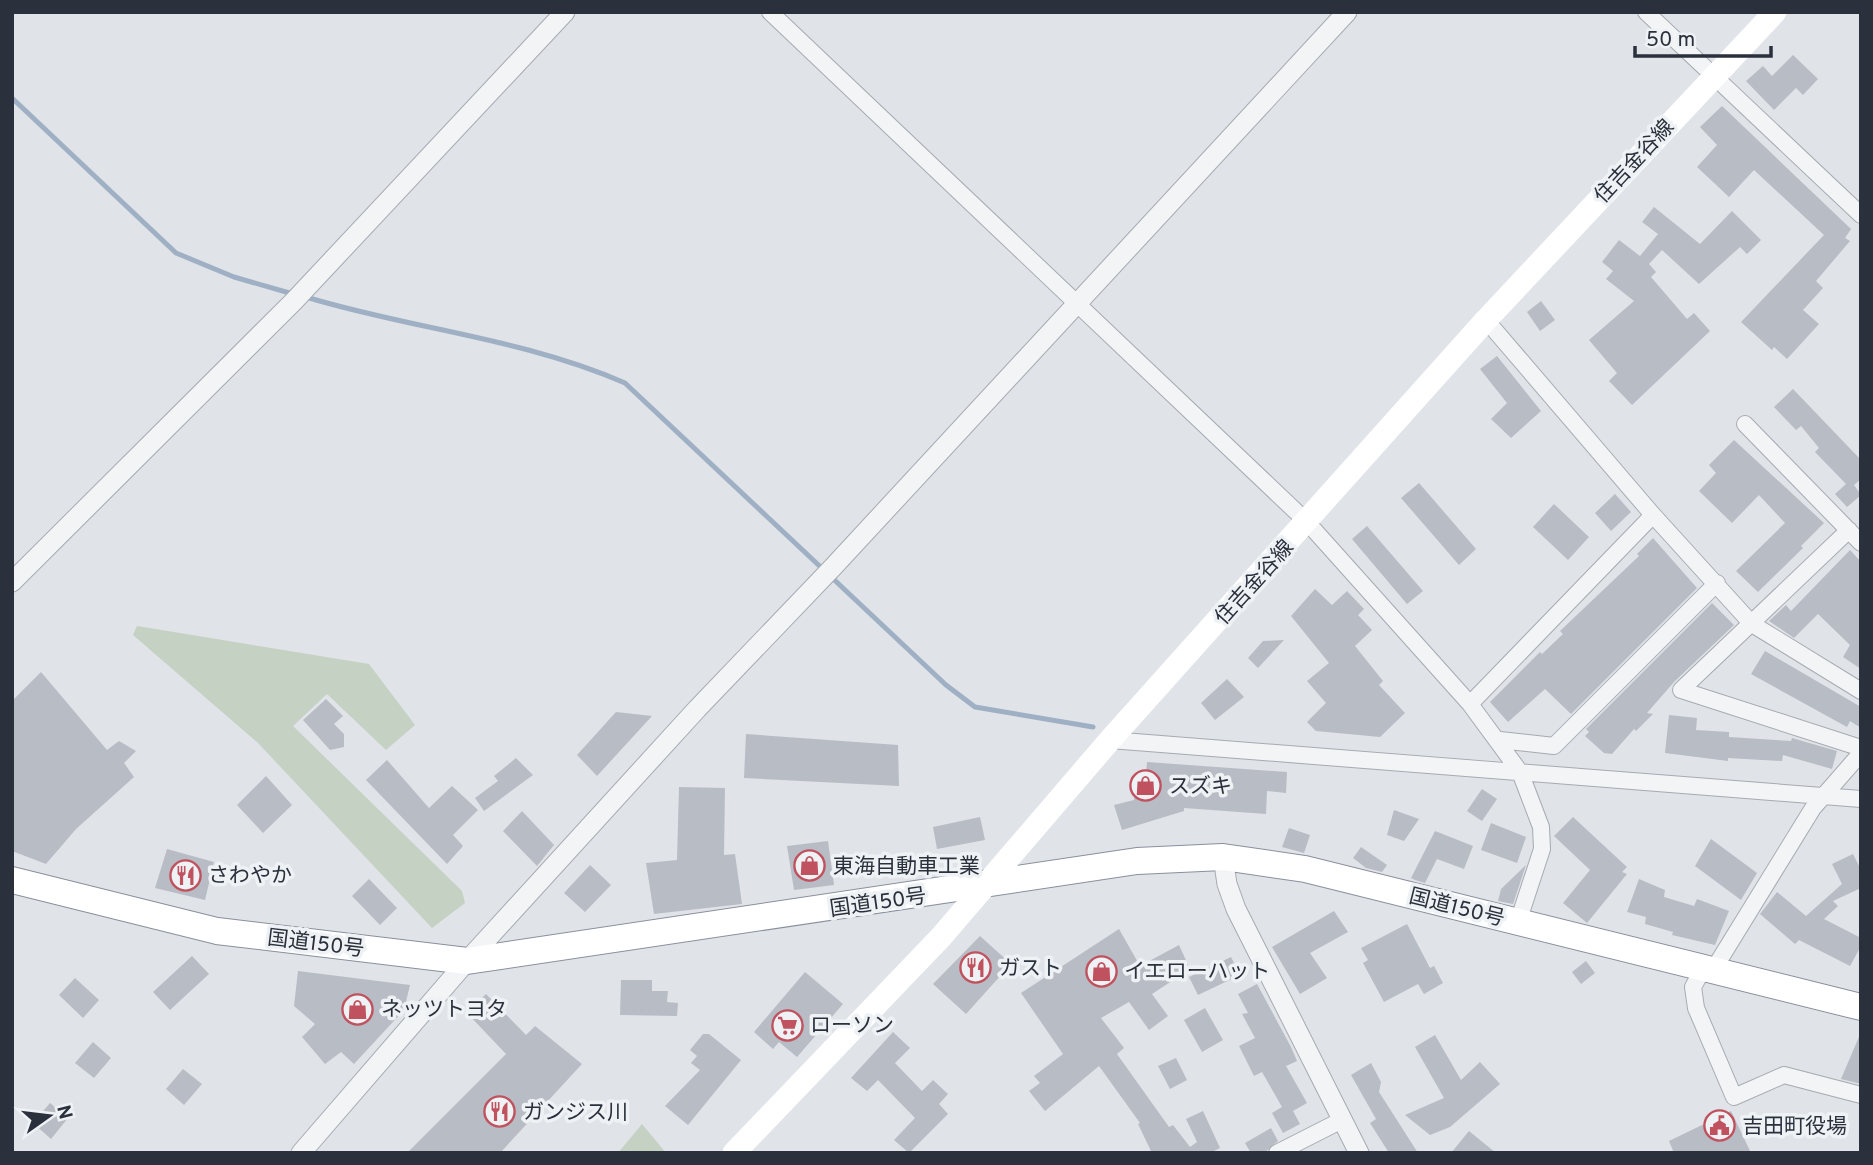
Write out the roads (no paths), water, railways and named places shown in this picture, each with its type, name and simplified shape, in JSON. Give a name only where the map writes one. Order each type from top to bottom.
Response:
[{"type":"highway","name":"国道150号","points":[[12,880],[217,931],[467,961],[1137,862],[1223,857],[1305,869],[1861,1007]]},
{"type":"main road","name":"住吉金谷線","points":[[734,1153],[941,937],[1110,740],[1486,320],[1775,12]]},
{"type":"street","points":[[12,582],[294,301],[565,12]]},
{"type":"street","points":[[770,12],[1307,522],[1500,740],[1520,772],[1541,827],[1542,849],[1518,922]]},
{"type":"street","points":[[301,1153],[467,961],[1074,303],[1347,12]]},
{"type":"street","points":[[1646,12],[1861,215]]},
{"type":"street","points":[[1486,320],[1653,515],[1752,624],[1861,691]]},
{"type":"street","points":[[1745,424],[1861,543]]},
{"type":"street","points":[[1470,704],[1653,515]]},
{"type":"street","points":[[1849,530],[1681,690],[1861,751],[1813,808],[1707,970],[1693,987],[1696,1008],[1734,1097],[1784,1075],[1860,1094]]},
{"type":"street","points":[[1500,740],[1554,746],[1717,583]]},
{"type":"street","points":[[1110,740],[1861,799]]},
{"type":"street","points":[[1223,857],[1227,884],[1236,909],[1359,1153]]},
{"type":"street","points":[[1277,1153],[1342,1120]]},
{"type":"waterway","points":[[12,98],[176,253],[234,277],[293,294]]},
{"type":"waterway","points":[[306,297],[506,344],[586,368],[625,383],[946,685],[975,707],[1093,727]]},
{"type":"place","name":"スズキ","points":[[1146,786]]},
{"type":"place","name":"東海自動車工業","points":[[810,866]]},
{"type":"place","name":"さわやか","points":[[185,875]]},
{"type":"place","name":"ガスト","points":[[976,968]]},
{"type":"place","name":"イエローハット","points":[[1101,971]]},
{"type":"place","name":"ネッツトヨタ","points":[[358,1009]]},
{"type":"place","name":"ローソン","points":[[787,1025]]},
{"type":"place","name":"ガンジス川","points":[[500,1112]]},
{"type":"place","name":"吉田町役場","points":[[1719,1126]]}]
